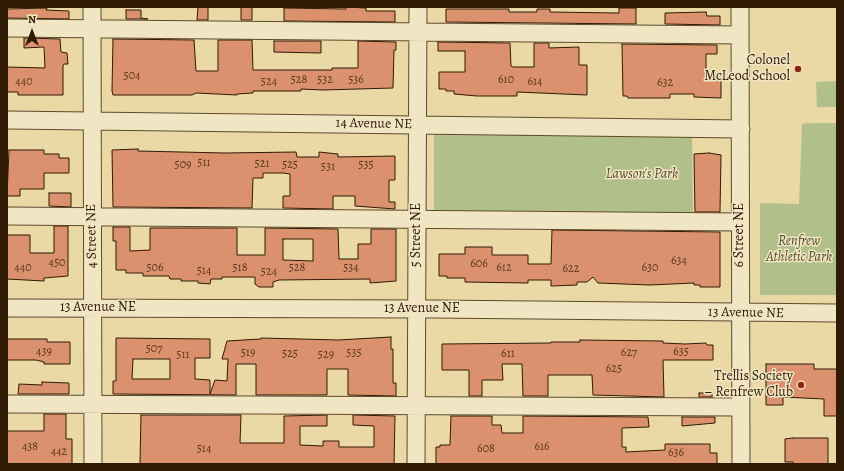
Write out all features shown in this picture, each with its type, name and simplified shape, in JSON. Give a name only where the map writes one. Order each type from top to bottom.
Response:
[{"type":"street","name":"4 Street NE","points":[[92,7],[93,464]]},
{"type":"street","name":"5 Street NE","points":[[416,464],[416,33],[418,7]]},
{"type":"street","name":"6 Street NE","points":[[740,7],[741,129],[739,312],[741,464]]},
{"type":"street","points":[[7,28],[740,35]]},
{"type":"street","name":"14 Avenue NE","points":[[7,120],[741,129]]},
{"type":"street","points":[[7,216],[740,222]]},
{"type":"street","name":"13 Avenue NE","points":[[7,308],[416,309],[837,314]]},
{"type":"street","points":[[7,404],[740,407]]},
{"type":"green space","points":[[837,81],[837,107],[817,107],[816,82]]},
{"type":"green space","name":"Renfrew Athletic Park","points":[[837,123],[837,295],[760,295],[760,203],[799,204],[802,124]]},
{"type":"green space","name":"Lawson's Park","points":[[434,134],[692,136],[693,214],[434,212]]},
{"type":"building","points":[[198,7],[208,7],[208,20],[197,20]]},
{"type":"building","points":[[241,7],[252,7],[252,20],[241,20]]},
{"type":"building","points":[[346,7],[366,8],[366,11],[395,11],[395,22],[284,21],[284,8],[346,9]]},
{"type":"building","points":[[47,8],[46,10],[69,11],[69,19],[7,18],[7,9]]},
{"type":"building","points":[[619,8],[636,8],[636,24],[446,22],[446,9],[509,9],[509,12],[537,12],[537,9],[550,9],[550,12],[619,13]]},
{"type":"building","points":[[126,10],[141,10],[141,18],[148,19],[126,19]]},
{"type":"building","points":[[706,12],[707,16],[720,16],[720,25],[665,24],[665,13]]},
{"type":"building","points":[[24,38],[60,39],[61,52],[67,53],[68,64],[64,64],[63,66],[63,95],[18,95],[18,92],[7,92],[7,67],[45,68],[44,47],[24,48]]},
{"type":"building","points":[[113,39],[194,40],[196,71],[218,71],[218,40],[252,40],[253,70],[332,70],[332,68],[358,68],[358,41],[396,42],[396,50],[394,50],[393,88],[253,91],[253,93],[237,95],[196,93],[192,95],[113,95]]},
{"type":"building","points":[[274,41],[321,41],[321,53],[274,52]]},
{"type":"building","points":[[438,42],[510,43],[511,66],[513,67],[534,67],[534,43],[549,43],[549,48],[579,47],[579,65],[587,65],[587,95],[517,92],[517,96],[477,96],[454,94],[454,91],[439,89],[439,72],[465,72],[465,51],[438,51]]},
{"type":"building","points":[[622,44],[717,45],[717,54],[706,54],[706,74],[721,74],[721,98],[694,97],[694,94],[670,94],[670,98],[628,98],[627,96],[623,96]]},
{"type":"building","points":[[138,149],[138,151],[225,153],[296,152],[297,157],[319,157],[319,152],[338,154],[338,157],[395,156],[395,180],[389,180],[389,202],[395,202],[395,209],[355,206],[355,196],[333,196],[333,209],[283,208],[283,196],[290,196],[290,174],[283,173],[263,173],[263,178],[253,178],[252,208],[113,207],[112,150]]},
{"type":"building","points":[[9,150],[44,150],[44,154],[59,154],[59,158],[69,158],[69,173],[44,173],[44,189],[20,189],[20,196],[7,196]]},
{"type":"building","points":[[709,153],[721,155],[720,212],[695,212],[694,154]]},
{"type":"building","points":[[49,193],[71,193],[71,207],[49,206]]},
{"type":"building","points":[[54,226],[68,226],[68,276],[44,278],[44,281],[7,279],[7,235],[30,235],[30,253],[54,253]]},
{"type":"building","points":[[113,227],[130,227],[130,251],[150,250],[150,228],[237,228],[237,255],[265,255],[265,228],[338,229],[339,259],[358,259],[358,244],[371,244],[371,229],[396,229],[396,281],[370,283],[370,279],[279,280],[273,282],[273,287],[259,287],[255,284],[255,277],[222,277],[222,279],[211,279],[210,284],[198,283],[198,281],[181,281],[181,279],[170,279],[169,276],[143,276],[143,273],[126,273],[126,270],[116,270],[116,241],[113,241]],"holes":[[[283,239],[313,239],[313,261],[283,260]]]},
{"type":"building","points":[[552,230],[720,232],[720,287],[700,287],[700,285],[694,285],[694,283],[650,285],[598,283],[593,277],[587,282],[577,282],[577,285],[551,286],[551,280],[528,280],[528,283],[465,282],[465,278],[447,278],[447,276],[439,276],[439,254],[465,254],[465,247],[492,247],[492,255],[528,255],[528,264],[551,264]]},
{"type":"building","points":[[391,337],[391,349],[393,349],[393,383],[396,383],[396,396],[348,395],[348,369],[327,369],[327,395],[256,395],[256,364],[236,364],[236,395],[113,394],[113,381],[116,381],[116,338],[210,339],[210,358],[195,358],[195,379],[210,380],[210,394],[215,380],[227,381],[228,359],[222,359],[227,341],[261,338],[338,340]],"holes":[[[133,359],[170,359],[170,379],[132,379]]]},
{"type":"building","points":[[7,339],[47,339],[47,342],[70,342],[70,364],[44,364],[44,362],[36,360],[7,360]]},
{"type":"building","points":[[580,340],[663,341],[663,343],[685,344],[706,343],[707,345],[713,345],[713,360],[663,360],[664,397],[593,395],[592,375],[548,375],[548,396],[523,396],[522,364],[502,364],[503,380],[482,380],[482,396],[469,396],[469,370],[442,370],[442,344],[551,343],[580,342]]},
{"type":"building","name":"Trellis Society – Renfrew Club","points":[[766,364],[814,364],[814,369],[837,369],[837,416],[824,416],[824,399],[783,397],[783,405],[766,405]]},
{"type":"building","points":[[42,382],[69,383],[69,394],[18,394],[19,384],[42,385]]},
{"type":"building","points":[[699,393],[712,393],[712,397],[699,397]]},
{"type":"building","points":[[44,414],[66,414],[66,439],[72,439],[72,464],[7,464],[7,431],[44,431]]},
{"type":"building","points":[[141,415],[241,415],[240,443],[284,443],[284,416],[327,415],[327,426],[300,426],[300,445],[323,446],[323,441],[339,441],[339,447],[374,447],[374,426],[353,425],[353,415],[395,416],[394,464],[140,464]]},
{"type":"building","points":[[451,416],[492,416],[492,425],[501,425],[502,433],[523,433],[523,416],[648,417],[649,427],[622,428],[622,447],[626,447],[626,452],[665,450],[665,444],[710,444],[710,453],[717,453],[717,464],[436,464],[436,447],[440,447],[440,445],[450,445]]},
{"type":"building","points":[[682,417],[715,417],[715,423],[682,426]]},
{"type":"building","points":[[828,438],[828,464],[793,464],[793,462],[785,462],[785,439]]},
{"type":"place","name":"Colonel McLeod School","points":[[798,69]]},
{"type":"place","name":"Trellis Society – Renfrew Club","points":[[801,385]]}]
